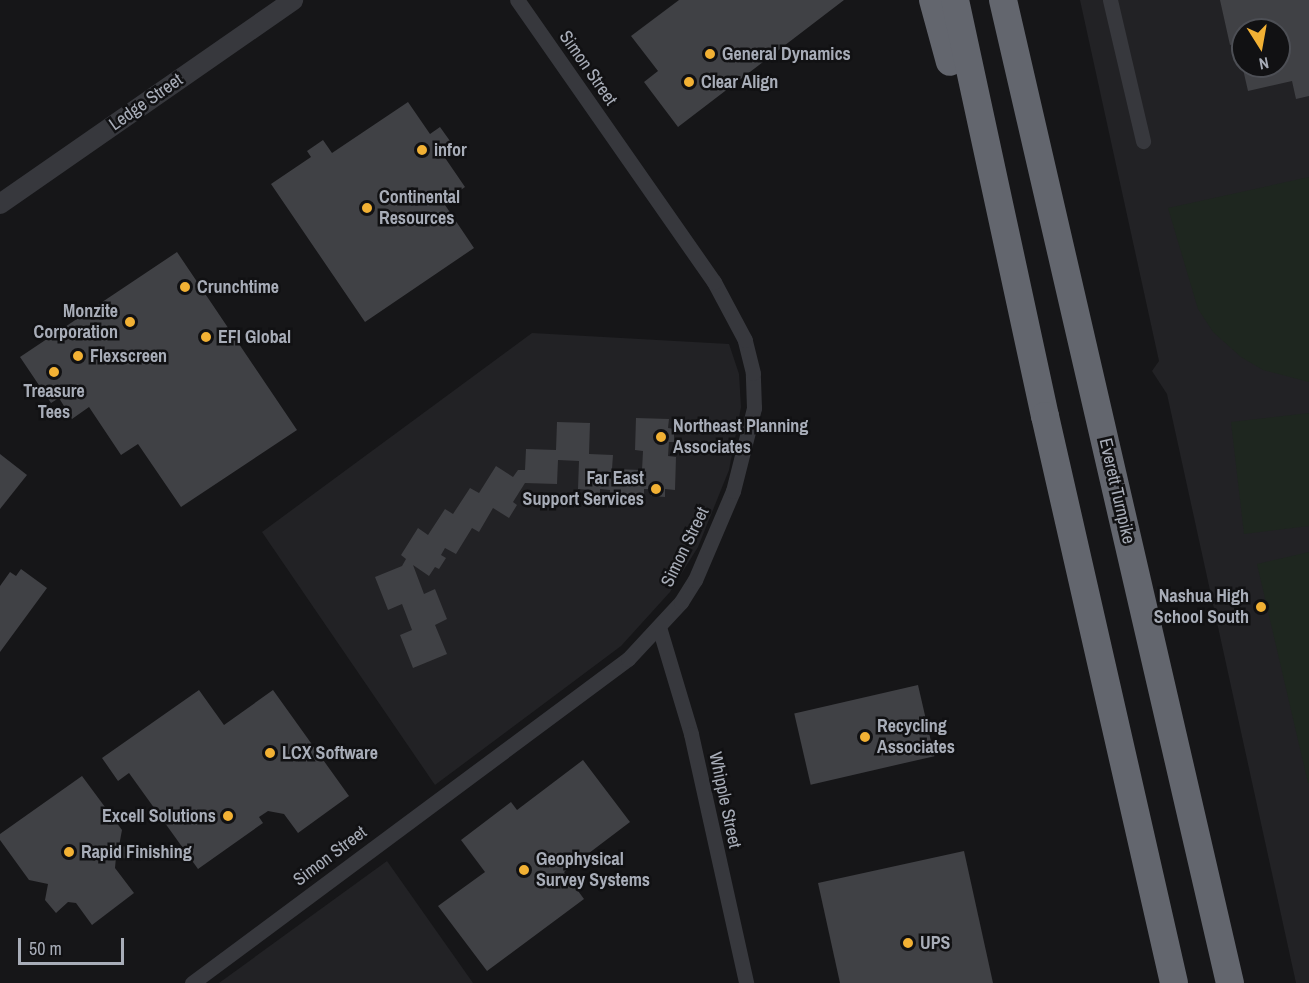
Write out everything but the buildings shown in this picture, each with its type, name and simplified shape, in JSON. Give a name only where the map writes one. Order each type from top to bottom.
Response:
[{"type":"highway","points":[[933,0],[1045,416]]},
{"type":"highway","points":[[955,0],[1045,416],[1174,983]]},
{"type":"highway","name":"Everett Turnpike","points":[[1003,0],[1230,983]]},
{"type":"street","name":"Ledge Street","points":[[0,204],[292,0]]},
{"type":"street","name":"Simon Street","points":[[192,983],[620,665],[659,627],[694,580],[734,491],[754,408],[753,373],[748,351],[731,310],[714,282],[517,0]]},
{"type":"street","points":[[1110,0],[1143,141]]},
{"type":"street","name":"Whipple Street","points":[[659,627],[691,734],[746,983]]},
{"type":"shaded area","name":"Nashua High School South","points":[[1080,0],[1309,0],[1309,983],[1296,983],[1167,394],[1152,371],[1159,361]]},
{"type":"shaded area","points":[[1309,177],[1309,382],[1263,370],[1241,357],[1213,332],[1198,309],[1168,208]]},
{"type":"shaded area","points":[[532,333],[729,344],[739,374],[741,407],[729,470],[698,547],[670,592],[621,646],[435,785],[262,532]]},
{"type":"shaded area","points":[[1309,413],[1309,526],[1244,534],[1231,422]]},
{"type":"shaded area","points":[[1309,552],[1309,783],[1308,783],[1257,564]]},
{"type":"shaded area","points":[[387,861],[473,983],[219,983]]},
{"type":"place","name":"General Dynamics","points":[[710,54]]},
{"type":"place","name":"Clear Align","points":[[689,82]]},
{"type":"place","name":"infor","points":[[422,150]]},
{"type":"place","name":"Continental Resources","points":[[367,208]]},
{"type":"place","name":"Crunchtime","points":[[185,287]]},
{"type":"place","name":"Monzite Corporation","points":[[130,322]]},
{"type":"place","name":"EFI Global","points":[[206,337]]},
{"type":"place","name":"Flexscreen","points":[[78,356]]},
{"type":"place","name":"Treasure Tees","points":[[54,372]]},
{"type":"place","name":"Northeast Planning Associates","points":[[661,437]]},
{"type":"place","name":"Far East Support Services","points":[[656,489]]},
{"type":"place","name":"Nashua High School South","points":[[1261,607]]},
{"type":"place","name":"Recycling Associates","points":[[865,737]]},
{"type":"place","name":"LCX Software","points":[[270,753]]},
{"type":"place","name":"Excell Solutions","points":[[228,816]]},
{"type":"place","name":"Rapid Finishing","points":[[69,852]]},
{"type":"place","name":"Geophysical Survey Systems","points":[[524,870]]},
{"type":"place","name":"UPS","points":[[908,943]]}]
